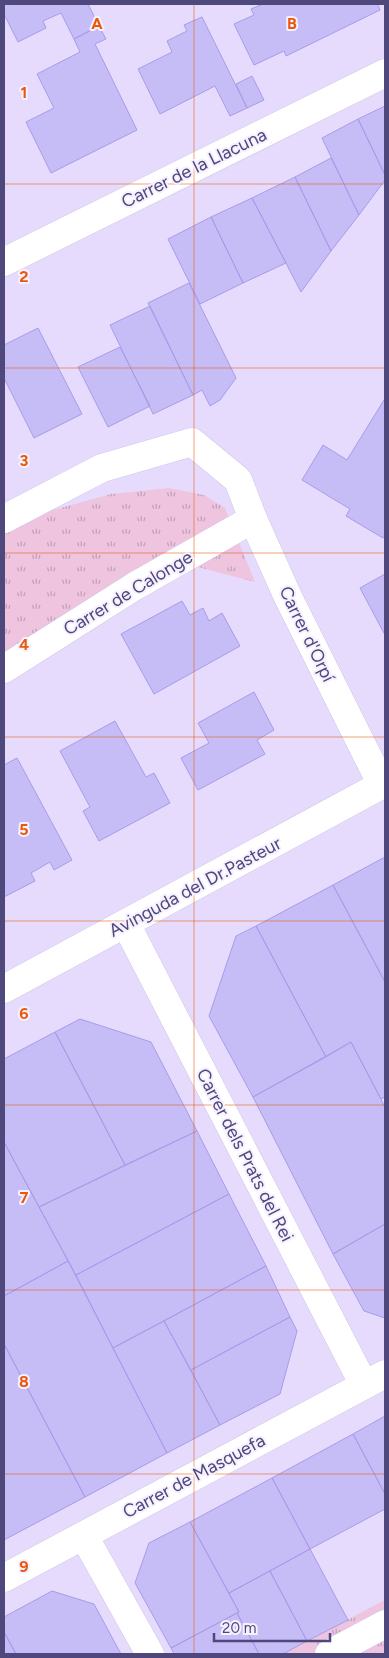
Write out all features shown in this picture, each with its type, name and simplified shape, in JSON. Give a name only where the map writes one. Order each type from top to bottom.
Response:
[{"type":"street","name":"Carrer de la Llacuna","points":[[4,262],[385,74]]},
{"type":"street","name":"Carrer d'Orpí","points":[[4,519],[102,468],[192,442],[238,480],[253,519],[288,597],[384,784]]},
{"type":"street","name":"Carrer de Calonge","points":[[4,669],[135,586],[253,519]]},
{"type":"street","name":"Avinguda del Dr.Pasteur","points":[[4,990],[384,784]]},
{"type":"street","name":"Carrer dels Prats del Rei","points":[[126,924],[375,1380]]},
{"type":"street","name":"Carrer de Masquefa","points":[[4,1578],[375,1380]]},
{"type":"street","points":[[84,1536],[150,1654]]},
{"type":"street","points":[[329,1654],[385,1624]]},
{"type":"shaded area","points":[[4,4],[385,4],[385,1654],[4,1654]]},
{"type":"green space","points":[[169,488],[204,495],[225,508],[255,582],[190,565],[4,683],[4,533],[32,516],[111,494]]},
{"type":"green space","points":[[385,1600],[385,1654],[283,1654]]},
{"type":"building","points":[[4,4],[88,4],[99,26],[74,39],[61,13],[43,21],[46,28],[18,42],[4,14]]},
{"type":"building","points":[[263,4],[380,4],[378,5],[380,10],[286,56],[284,51],[254,65],[234,24],[254,15],[251,9]]},
{"type":"building","points":[[202,17],[247,108],[230,116],[215,86],[160,114],[138,69],[172,52],[167,41],[187,31],[184,25]]},
{"type":"building","points":[[99,26],[106,39],[95,44],[137,130],[51,173],[26,122],[54,108],[37,74],[80,52],[74,39]]},
{"type":"building","points":[[252,76],[264,100],[247,108],[236,84]]},
{"type":"building","points":[[385,106],[385,175],[358,119]]},
{"type":"building","points":[[358,119],[385,175],[385,180],[359,215],[322,138]]},
{"type":"building","points":[[331,158],[359,215],[331,251],[295,177]]},
{"type":"building","points":[[295,177],[331,251],[301,292],[252,198]]},
{"type":"building","points":[[252,198],[286,263],[243,283],[211,217]]},
{"type":"building","points":[[211,217],[243,283],[200,304],[168,239]]},
{"type":"building","points":[[189,283],[236,378],[220,400],[210,406],[202,390],[193,395],[148,303]]},
{"type":"building","points":[[150,306],[193,395],[153,414],[110,325]]},
{"type":"building","points":[[38,328],[82,414],[34,438],[4,378],[4,345]]},
{"type":"building","points":[[120,347],[150,406],[108,427],[78,367]]},
{"type":"building","points":[[384,400],[385,535],[383,538],[346,516],[350,509],[302,480],[323,445],[347,460]]},
{"type":"building","points":[[385,574],[385,635],[360,588]]},
{"type":"building","points":[[182,601],[190,615],[203,608],[209,621],[222,613],[240,646],[154,694],[121,634]]},
{"type":"building","points":[[254,692],[274,730],[257,740],[265,754],[198,790],[181,758],[209,743],[198,723]]},
{"type":"building","points":[[115,721],[146,777],[154,773],[170,803],[99,841],[83,811],[90,807],[60,751]]},
{"type":"building","points":[[17,758],[72,860],[54,870],[50,862],[31,873],[35,881],[4,897],[4,765]]},
{"type":"building","points":[[385,857],[385,982],[333,885]]},
{"type":"building","points":[[333,885],[385,982],[385,1097],[381,1099],[351,1042],[326,1057],[256,926]]},
{"type":"building","points":[[256,926],[326,1057],[253,1097],[209,1016],[236,936]]},
{"type":"building","points":[[80,1019],[151,1042],[197,1131],[125,1165],[55,1032]]},
{"type":"building","points":[[55,1032],[125,1165],[39,1207],[4,1142],[4,1059]]},
{"type":"building","points":[[351,1042],[385,1107],[385,1224],[333,1254],[253,1097]]},
{"type":"building","points":[[197,1131],[229,1194],[76,1275],[39,1207]]},
{"type":"building","points":[[4,1142],[68,1261],[4,1296]]},
{"type":"building","points":[[229,1194],[266,1266],[113,1348],[76,1275]]},
{"type":"building","points":[[385,1224],[385,1318],[364,1311],[333,1254]]},
{"type":"building","points":[[68,1261],[167,1453],[85,1497],[4,1344],[4,1296]]},
{"type":"building","points":[[266,1266],[290,1317],[191,1370],[164,1321]]},
{"type":"building","points":[[290,1317],[297,1331],[280,1394],[220,1425],[191,1370]]},
{"type":"building","points":[[164,1321],[220,1425],[167,1453],[113,1348]]},
{"type":"building","points":[[4,1344],[85,1497],[4,1540]]},
{"type":"building","points":[[385,1416],[385,1494],[353,1434]]},
{"type":"building","points":[[353,1434],[385,1494],[385,1509],[310,1549],[272,1478]]},
{"type":"building","points":[[272,1478],[310,1549],[229,1593],[190,1522]]},
{"type":"building","points":[[190,1522],[239,1612],[171,1648],[135,1583],[149,1543]]},
{"type":"building","points":[[310,1549],[348,1620],[307,1641],[270,1571]]},
{"type":"building","points":[[270,1571],[307,1641],[283,1654],[259,1654],[237,1613],[239,1612],[229,1593]]},
{"type":"building","points":[[52,1591],[94,1604],[121,1654],[16,1654],[4,1632],[4,1617]]},
{"type":"building","points":[[237,1613],[259,1654],[174,1654],[171,1648]]},
{"type":"building","points":[[4,1632],[16,1654],[4,1654]]}]
